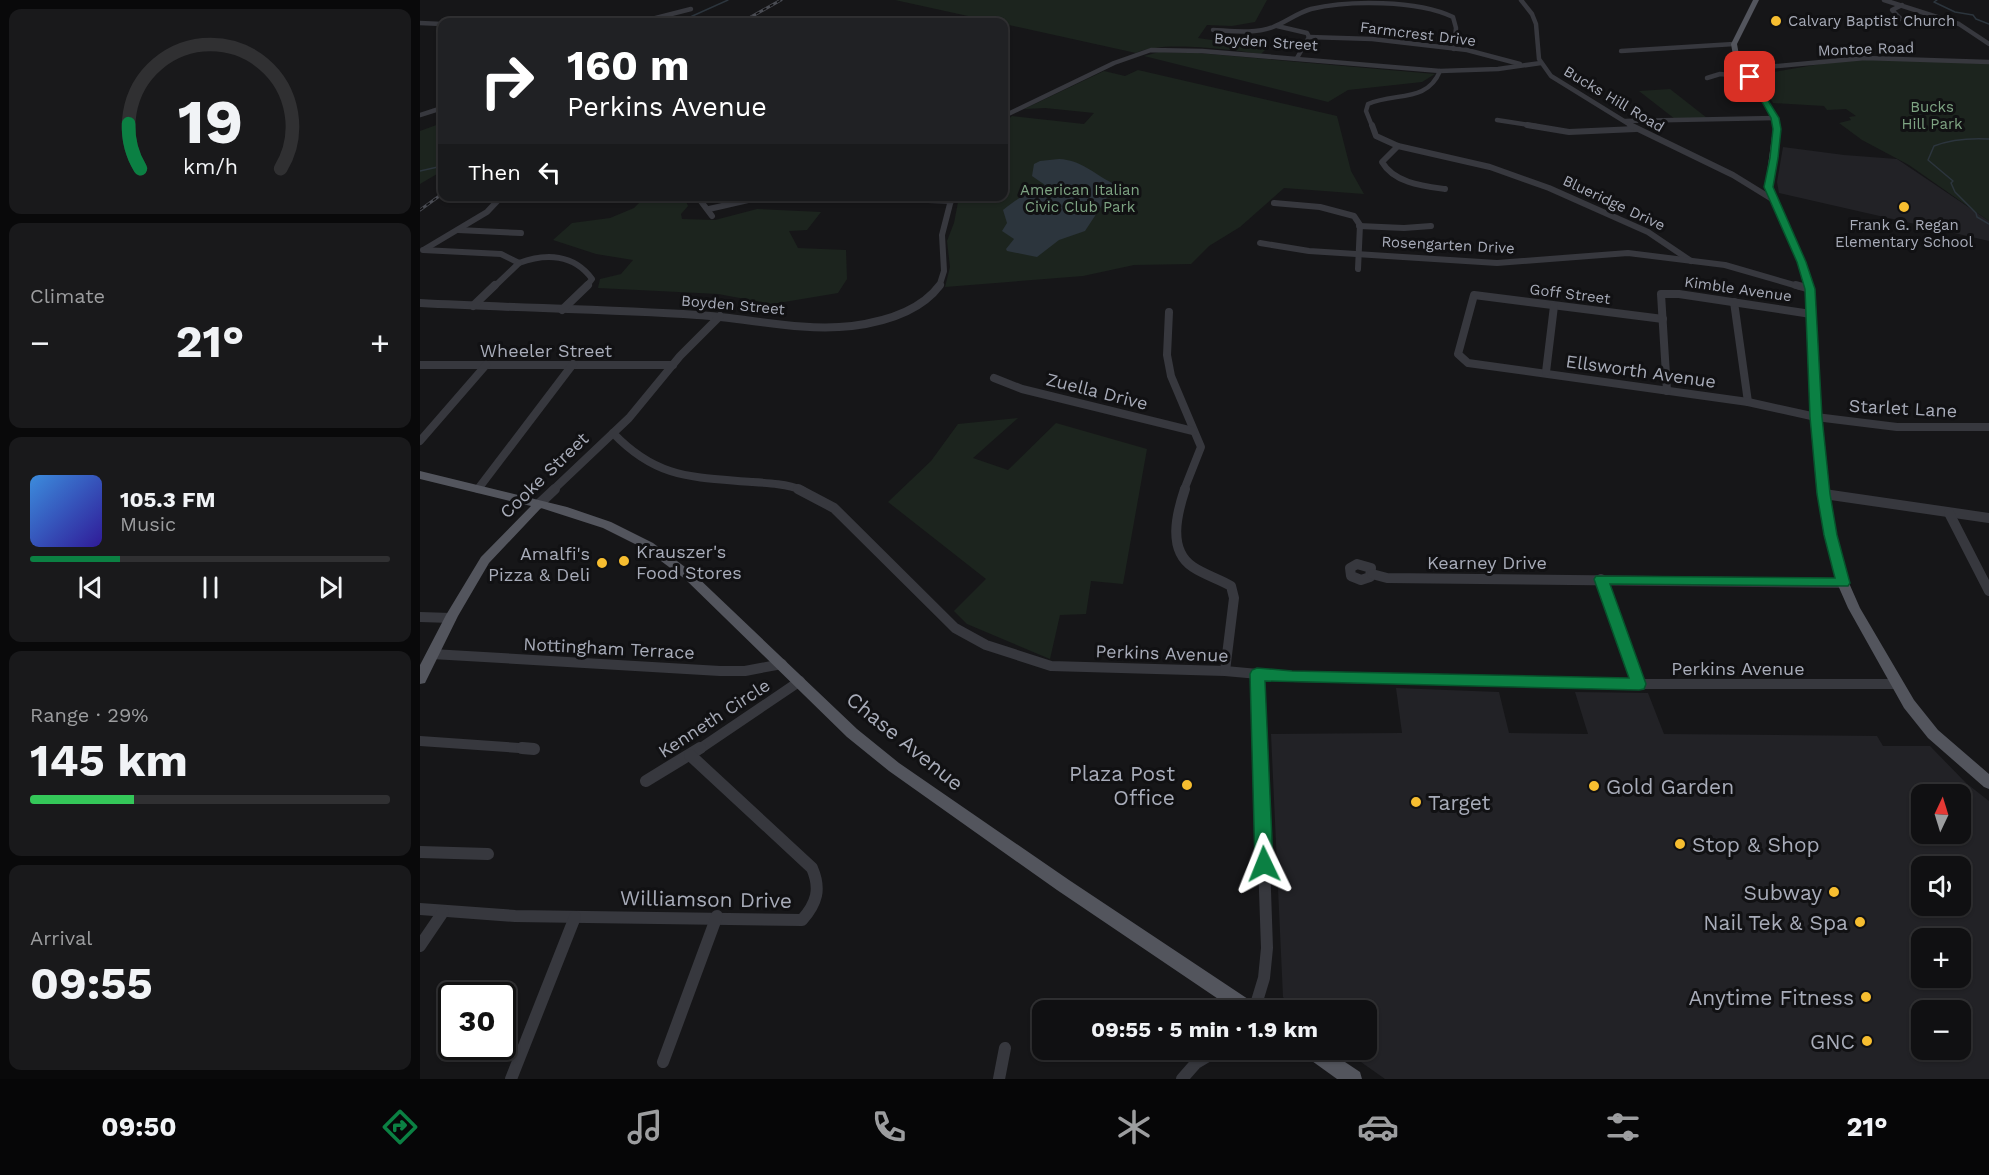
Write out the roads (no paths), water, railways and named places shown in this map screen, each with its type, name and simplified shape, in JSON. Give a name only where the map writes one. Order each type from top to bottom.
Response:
[{"type":"main road","points":[[1756,0],[1734,44],[1736,55],[1775,118],[1777,129],[1769,187],[1772,199],[1802,262],[1810,289],[1816,417],[1824,494],[1830,535],[1843,583],[1854,608],[1909,705],[1933,734],[1989,783]]},
{"type":"main road","name":"Chase Avenue","points":[[420,475],[539,504],[607,525],[649,546],[689,576],[852,733],[894,767],[1063,885],[1236,1000]]},
{"type":"main road","name":"Cooke Street","points":[[420,679],[451,618],[485,560],[539,504]]},
{"type":"main road","points":[[1325,1060],[1353,1079]]},
{"type":"street","name":"Bucks Hill Road","points":[[1521,0],[1532,14],[1536,24],[1537,53],[1540,63],[1551,76],[1636,129],[1733,175],[1772,199]]},
{"type":"street","points":[[1884,0],[1959,24],[1989,44]]},
{"type":"street","points":[[1213,30],[1252,32],[1277,26],[1310,9],[1326,5],[1369,2],[1412,4],[1436,9],[1453,17],[1456,23],[1454,48]]},
{"type":"street","points":[[1901,19],[1892,10],[1902,5]]},
{"type":"street","points":[[656,18],[691,9]]},
{"type":"street","points":[[420,23],[438,24]]},
{"type":"street","name":"Farmcrest Drive","points":[[1277,26],[1307,33],[1310,37],[1372,39],[1454,48],[1522,65]]},
{"type":"street","points":[[1297,58],[1310,37]]},
{"type":"street","points":[[1621,51],[1734,44]]},
{"type":"street","name":"Boyden Street","points":[[1008,114],[1114,63],[1151,50],[1202,51],[1440,71],[1498,69],[1540,63]]},
{"type":"street","name":"Montoe Road","points":[[1745,69],[1865,58],[1989,62]]},
{"type":"street","points":[[1440,71],[1438,81],[1432,88],[1380,99],[1366,108],[1376,136],[1398,146],[1382,162],[1390,173],[1427,186],[1444,189]]},
{"type":"street","points":[[1707,78],[1720,75],[1750,77]]},
{"type":"street","points":[[420,115],[438,109]]},
{"type":"street","points":[[1623,121],[1775,118]]},
{"type":"street","points":[[1497,120],[1569,132],[1636,129]]},
{"type":"street","name":"Blueridge Drive","points":[[1398,146],[1490,167],[1521,177],[1648,232],[1691,261]]},
{"type":"street","points":[[422,251],[486,212],[497,201]]},
{"type":"street","points":[[702,201],[712,216]]},
{"type":"street","points":[[709,209],[744,201]]},
{"type":"street","name":"Boyden Street","points":[[420,303],[720,316],[840,327],[872,322],[909,310],[932,295],[945,278],[946,268],[941,243],[952,201]]},
{"type":"street","points":[[1274,203],[1339,210],[1354,217],[1359,226],[1358,269]]},
{"type":"street","points":[[1359,226],[1404,228],[1431,226]]},
{"type":"street","points":[[458,230],[520,233]]},
{"type":"street","name":"Rosengarten Drive","points":[[1260,243],[1309,251],[1497,263],[1609,253],[1691,261],[1756,272],[1810,289]]},
{"type":"street","points":[[422,251],[501,254],[519,263]]},
{"type":"street","points":[[473,306],[519,263],[541,256],[572,261],[588,272],[592,279],[562,310]]},
{"type":"street","name":"Kimble Avenue","points":[[1663,319],[1661,294],[1679,294],[1811,314]]},
{"type":"street","name":"Goff Street","points":[[1461,359],[1458,354],[1474,295],[1663,319]]},
{"type":"street","points":[[1734,302],[1749,402]]},
{"type":"street","points":[[1546,372],[1554,306]]},
{"type":"street","points":[[1169,312],[1167,355],[1171,376],[1201,447],[1187,478],[1174,537],[1179,552],[1190,565],[1231,586],[1234,598],[1225,671]]},
{"type":"street","name":"Cooke Street","points":[[539,504],[638,408],[673,365],[720,316]]},
{"type":"street","points":[[1663,319],[1667,391]]},
{"type":"street","name":"Ellsworth Avenue","points":[[1461,359],[1468,363],[1546,372],[1749,402],[1816,417]]},
{"type":"street","points":[[477,489],[573,364]]},
{"type":"street","name":"Wheeler Street","points":[[420,365],[673,365]]},
{"type":"street","points":[[420,441],[486,365]]},
{"type":"street","name":"Zuella Drive","points":[[994,378],[1016,387],[1193,431]]},
{"type":"street","name":"Starlet Lane","points":[[1816,417],[1897,427],[1989,427]]},
{"type":"street","name":"Perkins Avenue","points":[[613,433],[622,446],[643,459],[675,473],[709,480],[790,486],[814,495],[834,508],[955,628],[986,645],[1051,666],[1225,671],[1292,677],[1639,684],[1896,684]]},
{"type":"street","points":[[1824,494],[1989,518]]},
{"type":"street","points":[[1949,513],[1989,591]]},
{"type":"street","name":"Kearney Drive","points":[[1372,574],[1387,578],[1843,583]]},
{"type":"street","points":[[1601,579],[1639,684]]},
{"type":"street","points":[[420,617],[451,618]]},
{"type":"street","name":"Nottingham Terrace","points":[[432,654],[745,671],[782,664]]},
{"type":"street","points":[[1257,674],[1267,948],[1264,978],[1257,1000]]},
{"type":"street","name":"Kenneth Circle","points":[[646,781],[690,755],[800,681]]},
{"type":"street","points":[[420,741],[534,749]]},
{"type":"street","name":"Williamson Drive","points":[[420,909],[443,912],[575,917],[717,916],[802,920],[815,907],[819,883],[812,868],[690,755]]},
{"type":"street","points":[[420,852],[488,854]]},
{"type":"street","points":[[420,946],[443,912]]},
{"type":"street","points":[[663,1062],[717,916]]},
{"type":"street","points":[[511,1079],[575,917]]},
{"type":"street","points":[[999,1079],[1005,1048]]},
{"type":"street","points":[[1182,1079],[1201,1060]]},
{"type":"waterway","points":[[688,18],[728,0]]},
{"type":"waterway","points":[[1937,0],[1934,2],[1955,12],[1973,15],[1976,19],[1989,24]]},
{"type":"waterway","points":[[1989,139],[1961,140],[1934,146],[1928,160],[1953,181],[1951,183],[1955,192],[1976,213],[1977,217],[1989,224]]},
{"type":"waterway","points":[[420,171],[438,167]]},
{"type":"railway","points":[[749,18],[781,0]]},
{"type":"railway","points":[[420,210],[438,197]]},
{"type":"place","name":"Calvary Baptist Church","points":[[1776,21]]},
{"type":"place","name":"Frank G. Regan Elementary School","points":[[1904,207]]},
{"type":"place","name":"Krauszer's Food Stores","points":[[624,561]]},
{"type":"place","name":"Amalfi's Pizza & Deli","points":[[602,563]]},
{"type":"place","name":"Plaza Post Office","points":[[1187,785]]},
{"type":"place","name":"Gold Garden","points":[[1594,786]]},
{"type":"place","name":"Target","points":[[1416,802]]},
{"type":"place","name":"Stop & Shop","points":[[1680,844]]},
{"type":"place","name":"Subway","points":[[1834,892]]},
{"type":"place","name":"Nail Tek & Spa","points":[[1860,922]]},
{"type":"place","name":"Anytime Fitness","points":[[1866,997]]},
{"type":"place","name":"GNC","points":[[1867,1041]]},
{"type":"park label","name":"Bucks Hill Park","points":[[1932,116]]},
{"type":"park label","name":"American Italian Civic Club Park","points":[[1080,198]]}]
